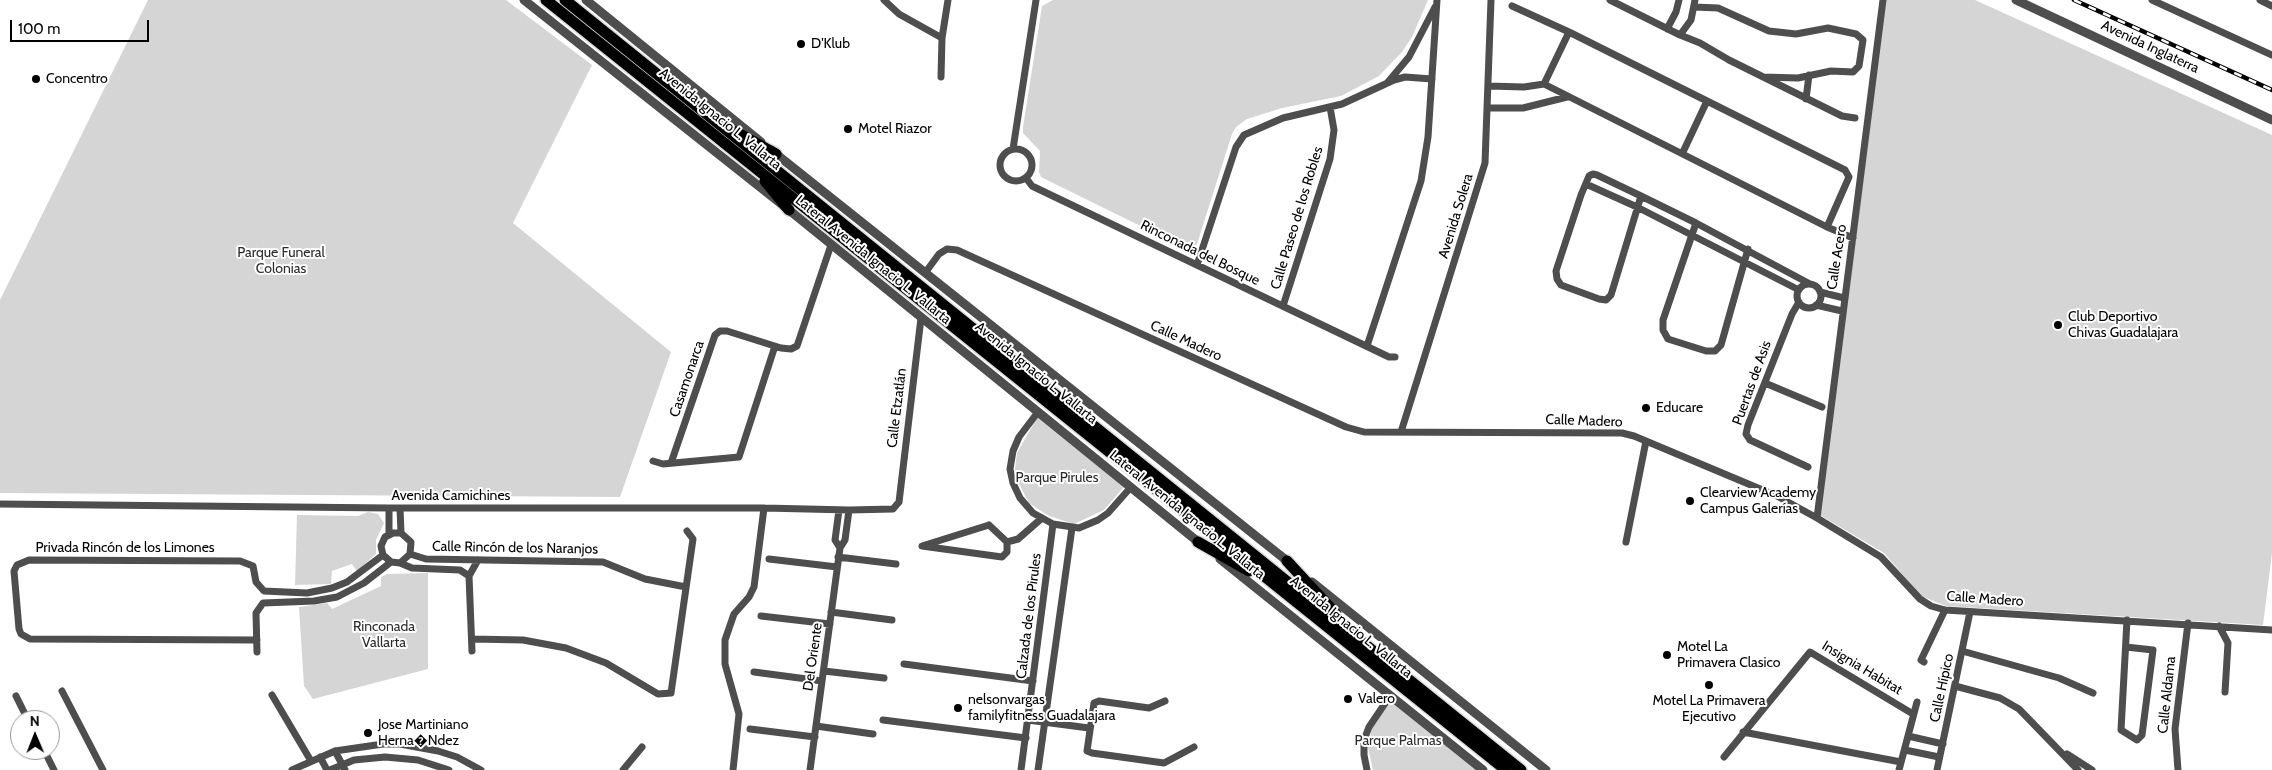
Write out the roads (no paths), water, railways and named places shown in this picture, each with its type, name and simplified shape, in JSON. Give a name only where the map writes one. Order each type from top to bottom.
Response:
[{"type":"highway","name":"Avenida Ignacio L. Vallarta","points":[[546,0],[1506,770]]},
{"type":"highway","name":"Avenida Ignacio L. Vallarta","points":[[565,0],[1522,770]]},
{"type":"highway","points":[[711,118],[776,154]]},
{"type":"highway","points":[[750,162],[789,210]]},
{"type":"highway","points":[[1198,542],[1281,589]]},
{"type":"highway","points":[[1286,561],[1367,646]]},
{"type":"street","name":"Lateral Avenida Ignacio L. Vallarta","points":[[524,0],[789,210],[831,246],[1483,770]]},
{"type":"street","name":"Lateral Avenida Ignacio L. Vallarta","points":[[586,0],[924,273],[1286,561]]},
{"type":"street","points":[[884,0],[899,14],[942,38]]},
{"type":"street","points":[[941,77],[942,38],[948,0]]},
{"type":"street","points":[[1013,149],[1036,0]]},
{"type":"street","points":[[1367,346],[1421,181],[1428,137],[1437,0]]},
{"type":"street","points":[[1388,82],[1409,58],[1426,27],[1437,0]]},
{"type":"street","name":"Avenida Solera","points":[[1401,432],[1482,174],[1488,108],[1490,0]]},
{"type":"street","points":[[1610,0],[1667,29],[1700,42],[1806,99],[1842,116],[1855,118]]},
{"type":"street","points":[[1667,29],[1676,12],[1679,0]]},
{"type":"street","name":"Calle Acero","points":[[1817,518],[1883,0]]},
{"type":"street","name":"Avenida Inglaterra","points":[[2016,0],[2272,120]]},
{"type":"street","points":[[2152,0],[2272,55]]},
{"type":"street","points":[[2260,0],[2272,6]]},
{"type":"street","points":[[1680,35],[1691,20],[1694,4],[1718,8],[1769,32],[1796,34],[1828,28],[1856,34],[1863,40],[1859,66],[1853,72],[1831,71],[1798,78],[1763,77]]},
{"type":"street","points":[[1512,6],[1569,32],[1848,173],[1842,197],[1827,228]]},
{"type":"street","points":[[1544,84],[1569,32]]},
{"type":"street","points":[[1806,99],[1809,75]]},
{"type":"street","points":[[1197,265],[1236,147],[1244,135],[1283,118],[1330,107],[1372,91],[1388,82],[1405,77],[1432,79]]},
{"type":"street","points":[[1488,86],[1524,87],[1544,84],[1567,97],[1683,152],[1827,228],[1853,238]]},
{"type":"street","points":[[1488,108],[1524,108],[1567,97]]},
{"type":"street","points":[[1683,152],[1707,101]]},
{"type":"street","name":"Calle Paseo de los Robles","points":[[1283,306],[1330,159],[1334,130],[1330,107]]},
{"type":"street","points":[[1013,149],[1020,149],[1030,156],[1032,168],[1026,178],[1016,181],[1007,178],[1001,171],[1000,161],[1005,153],[1013,149]]},
{"type":"street","points":[[1641,196],[1611,295],[1606,300],[1600,299],[1561,286],[1557,279],[1556,271],[1589,176],[1598,175],[1641,196],[1696,223],[1748,249],[1816,287],[1820,292],[1844,298]]},
{"type":"street","name":"Rinconada del Bosque","points":[[1026,178],[1032,186],[1367,346],[1395,357]]},
{"type":"street","points":[[1586,184],[1637,207],[1799,290]]},
{"type":"street","points":[[1696,223],[1663,320],[1663,330],[1668,339],[1706,351],[1715,351],[1721,345],[1748,249]]},
{"type":"street","name":"Casamonarca","points":[[671,463],[715,335],[720,331],[727,331],[791,349],[799,342],[831,246]]},
{"type":"street","name":"Calle Madero","points":[[924,273],[938,254],[947,249],[957,250],[1346,428],[1364,432],[1622,433],[1646,441],[1777,496],[1881,557],[1920,599],[1931,606],[1945,610],[2188,623],[2272,630]]},
{"type":"street","points":[[1810,284],[1804,285],[1799,290],[1799,302],[1806,307],[1816,305],[1842,312]]},
{"type":"street","points":[[1816,305],[1820,300],[1820,292]]},
{"type":"street","name":"Puertas de Asis","points":[[1799,302],[1792,314],[1746,434],[1750,440],[1808,468]]},
{"type":"street","name":"Calle Etzatlán","points":[[899,502],[921,318]]},
{"type":"street","points":[[653,461],[671,463],[739,457],[775,346]]},
{"type":"street","points":[[1765,383],[1822,408]]},
{"type":"street","points":[[1038,412],[1019,438],[1013,451],[1010,468],[1013,483],[1020,498],[1033,513],[1053,524],[1079,528],[1098,520],[1118,503],[1131,487]]},
{"type":"street","points":[[1626,542],[1646,441]]},
{"type":"street","name":"Avenida Camichines","points":[[0,504],[885,510],[893,509],[899,502]]},
{"type":"street","points":[[389,508],[389,534],[381,546],[383,555],[390,562],[400,563],[412,568],[460,570],[469,576],[478,560]]},
{"type":"street","points":[[400,508],[401,533]]},
{"type":"street","points":[[733,770],[739,714],[725,664],[725,640],[734,614],[749,597],[754,587],[764,508]]},
{"type":"street","points":[[839,510],[835,540],[840,548]]},
{"type":"street","name":"Del Oriente","points":[[810,770],[838,557],[840,548],[845,540],[849,510]]},
{"type":"street","points":[[1007,542],[1018,539],[1042,518]]},
{"type":"street","name":"Calzada de los Pirules","points":[[1021,770],[1053,524]]},
{"type":"street","points":[[989,525],[1007,542],[1005,556],[998,558],[922,546],[989,525]]},
{"type":"street","points":[[1038,770],[1072,528]]},
{"type":"street","points":[[472,639],[523,640],[566,648],[606,662],[658,694],[666,695],[672,690],[693,539],[687,531]]},
{"type":"street","points":[[389,534],[401,533],[407,536],[411,542],[410,554],[400,563]]},
{"type":"street","name":"Calle Rincón de los Naranjos","points":[[410,554],[419,558],[442,559],[603,562],[644,580],[686,587]]},
{"type":"street","points":[[288,602],[288,593],[320,591],[347,582],[383,555]]},
{"type":"street","points":[[838,557],[896,564]]},
{"type":"street","points":[[442,559],[442,568]]},
{"type":"street","points":[[769,559],[837,568]]},
{"type":"street","name":"Privada Rincón de los Limones","points":[[257,640],[30,639],[21,634],[19,630],[14,571],[17,565],[29,560],[240,560],[253,566],[256,582],[268,592],[288,593]]},
{"type":"street","name":"Avenida Ignacio L. Vallarta","points":[[1286,561],[1546,770]]},
{"type":"street","points":[[257,652],[256,612],[263,603],[327,599],[351,590],[390,562]]},
{"type":"street","name":"Calle Rincón de los Naranjos","points":[[469,576],[472,651]]},
{"type":"street","points":[[347,582],[351,590]]},
{"type":"street","points":[[1924,662],[1921,660],[1945,610]]},
{"type":"street","points":[[831,612],[892,620]]},
{"type":"street","name":"Calle Hípico","points":[[1937,770],[1970,612]]},
{"type":"street","points":[[761,616],[830,624]]},
{"type":"street","points":[[2126,647],[2153,650],[2142,735],[2137,740],[2121,730],[2127,620]]},
{"type":"street","name":"Calle Aldama","points":[[2178,770],[2175,729],[2188,623]]},
{"type":"street","points":[[2219,626],[2228,644],[2224,692]]},
{"type":"street","points":[[1962,651],[2059,678],[2093,693]]},
{"type":"street","name":"Insignia Habitat","points":[[1724,757],[1810,652],[1913,714]]},
{"type":"street","points":[[904,664],[1033,681]]},
{"type":"street","points":[[824,671],[884,678]]},
{"type":"street","points":[[754,672],[822,681]]},
{"type":"street","points":[[1955,686],[2000,698],[2019,709],[2078,770]]},
{"type":"street","points":[[62,691],[103,770]]},
{"type":"street","points":[[272,695],[311,761]]},
{"type":"street","points":[[16,696],[23,710]]},
{"type":"street","points":[[1367,770],[1364,740],[1369,727],[1390,696]]},
{"type":"street","points":[[1164,701],[1149,708],[1099,700],[1094,703],[1087,751],[1164,763],[1194,746]]},
{"type":"street","name":"Insignia Habitat","points":[[1743,732],[1900,766],[1917,702]]},
{"type":"street","points":[[884,720],[1026,738]]},
{"type":"street","points":[[1028,720],[1089,728]]},
{"type":"street","points":[[816,726],[873,734]]},
{"type":"street","points":[[750,729],[815,737]]},
{"type":"street","points":[[1908,736],[1943,744]]},
{"type":"street","points":[[292,770],[335,751],[375,744],[420,747],[458,757],[481,770]]},
{"type":"street","points":[[623,770],[642,746]]},
{"type":"street","points":[[2055,747],[2092,770]]},
{"type":"street","points":[[1905,750],[1939,757]]},
{"type":"street","points":[[335,751],[343,768]]},
{"type":"street","points":[[320,757],[329,770],[343,768],[368,758],[399,757],[449,770]]},
{"type":"railway","points":[[2074,0],[2272,90]]},
{"type":"place","name":"D'Klub","points":[[801,44]]},
{"type":"place","name":"Concentro","points":[[36,79]]},
{"type":"place","name":"Motel Riazor","points":[[848,129]]},
{"type":"place","name":"Club Deportivo Chivas Guadalajara","points":[[2058,325]]},
{"type":"place","name":"Educare","points":[[1646,408]]},
{"type":"place","name":"Clearview Academy Campus Galerías","points":[[1690,501]]},
{"type":"place","name":"Motel La Primavera Clasico","points":[[1667,655]]},
{"type":"place","name":"Motel La Primavera Ejecutivo","points":[[1709,685]]},
{"type":"place","name":"Valero","points":[[1348,699]]},
{"type":"place","name":"nelsonvargas familyfitness Guadalajara","points":[[958,708]]},
{"type":"place","name":"Jose Martiniano Herna�Ndez","points":[[368,733]]},
{"type":"park label","name":"Parque Funeral Colonias","points":[[281,262]]},
{"type":"park label","name":"Parque Pirules","points":[[1057,478]]},
{"type":"park label","name":"Rinconada Vallarta","points":[[384,636]]},
{"type":"park label","name":"Parque Palmas","points":[[1398,741]]}]
